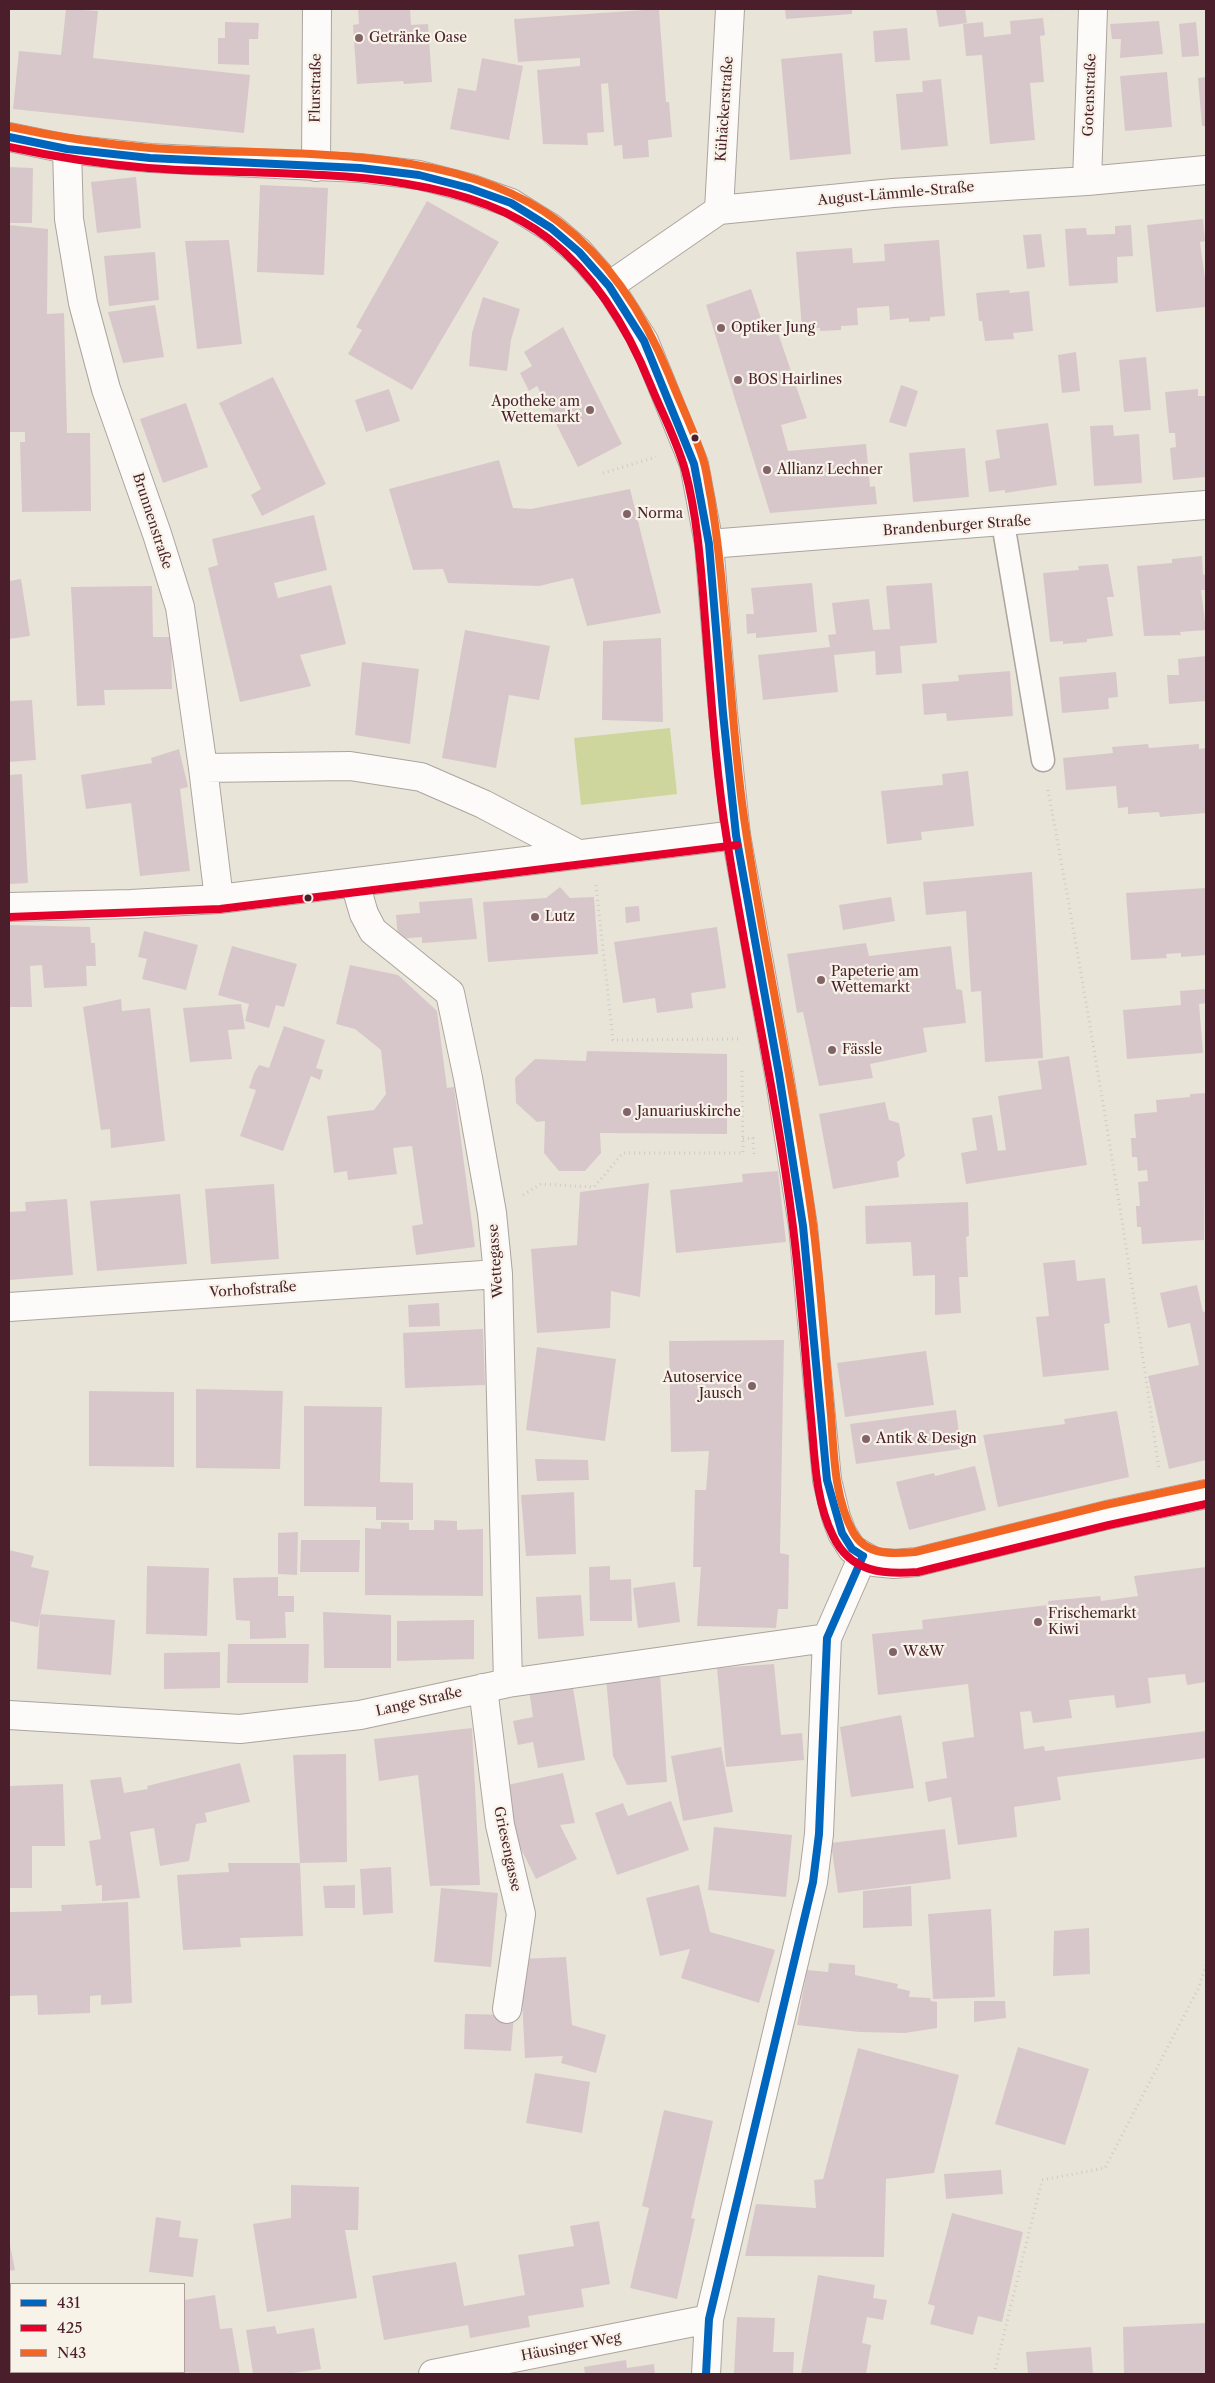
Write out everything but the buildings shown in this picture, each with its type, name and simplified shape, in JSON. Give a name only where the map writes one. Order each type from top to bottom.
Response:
[{"type":"street","name":"Flurstraße","points":[[316,167],[317,9]]},
{"type":"street","name":"Kühäckerstraße","points":[[719,210],[730,9]]},
{"type":"street","name":"Gotenstraße","points":[[1087,181],[1092,9]]},
{"type":"street","points":[[9,137],[67,149],[150,158],[360,168],[419,175],[469,188],[511,204],[551,228],[579,252],[609,286],[644,341],[694,464],[708,544],[736,835],[779,1074],[803,1226],[827,1480],[842,1533],[852,1549],[874,1562],[894,1564],[917,1562],[1164,1502],[1206,1494]]},
{"type":"street","name":"Brunnenstraße","points":[[67,149],[69,219],[83,302],[106,389],[152,517],[180,607],[219,899]]},
{"type":"street","name":"August-Lämmle-Straße","points":[[609,286],[719,210],[893,193],[1087,181],[1206,170]]},
{"type":"street","name":"Brandenburger Straße","points":[[708,544],[1003,523],[1206,505]]},
{"type":"street","points":[[203,768],[350,766],[421,777],[483,804],[585,853]]},
{"type":"street","points":[[9,907],[122,905],[219,899],[736,835]]},
{"type":"street","name":"Wettegasse","points":[[355,883],[364,914],[373,931],[450,993],[468,1078],[492,1213],[498,1274],[496,1685]]},
{"type":"street","name":"Vorhofstraße","points":[[9,1307],[498,1274]]},
{"type":"street","points":[[706,2374],[709,2319],[813,1882],[819,1834],[827,1638],[863,1556]]},
{"type":"street","name":"Lange Straße","points":[[9,1715],[240,1729],[360,1715],[496,1685],[827,1638]]},
{"type":"street","name":"Griesengasse","points":[[496,1685],[500,1826],[521,1914],[507,2009]]},
{"type":"street","name":"Häusinger Weg","points":[[433,2374],[709,2319]]},
{"type":"lane","points":[[1003,523],[1043,760]]},
{"type":"path","points":[[603,473],[688,448]]},
{"type":"path","points":[[1043,760],[1093,1044],[1138,1321],[1164,1502]]},
{"type":"path","points":[[585,853],[612,1040],[742,1038],[742,1048]]},
{"type":"path","points":[[541,1184],[594,1187],[624,1154],[743,1153],[742,1066]]},
{"type":"path","points":[[743,1139],[753,1138]]},
{"type":"path","points":[[994,2374],[1042,2180],[1105,2168],[1198,1989],[1206,1965]]},
{"type":"green space","points":[[670,728],[677,794],[581,805],[574,738]]},
{"type":"transit line","name":"N43","points":[[11,127],[80,140],[150,148],[362,158],[416,165],[468,177],[516,195],[559,222],[577,237],[610,272],[649,332],[691,428],[706,468],[720,567],[736,752],[743,809],[813,1224],[838,1490],[853,1532],[865,1546],[880,1552],[915,1552],[1105,1505],[1204,1484]]},
{"type":"transit line","name":"431","points":[[9,137],[67,149],[150,158],[360,168],[419,175],[469,188],[511,203],[551,228],[579,252],[609,286],[644,341],[694,464],[709,544],[723,713],[736,835],[779,1074],[803,1226],[827,1480],[842,1533],[852,1549],[863,1556]]},
{"type":"transit line","name":"425","points":[[9,147],[78,160],[148,168],[302,174],[410,184],[461,196],[508,214],[549,239],[582,270],[609,305],[632,344],[674,438],[682,459],[689,488],[696,525],[700,563],[719,785],[735,888],[779,1130],[793,1227],[817,1478],[823,1508],[833,1536],[840,1548],[849,1557],[869,1569],[892,1573],[918,1572],[1109,1525],[1206,1504]]},
{"type":"transit line","name":"425","points":[[9,917],[220,909],[737,845]]},
{"type":"transit line","name":"431","points":[[706,2374],[709,2319],[813,1882],[819,1834],[827,1638],[863,1556]]},
{"type":"place","name":"Getränke Oase","points":[[359,38]]},
{"type":"place","name":"Optiker Jung","points":[[721,328]]},
{"type":"place","name":"BOS Hairlines","points":[[738,380]]},
{"type":"place","name":"Apotheke am Wettemarkt","points":[[590,410]]},
{"type":"place","name":"Allianz Lechner","points":[[767,470]]},
{"type":"place","name":"Norma","points":[[627,514]]},
{"type":"place","name":"Lutz","points":[[535,917]]},
{"type":"place","name":"Papeterie am Wettemarkt","points":[[821,980]]},
{"type":"place","name":"Fässle","points":[[832,1050]]},
{"type":"place","name":"Januariuskirche","points":[[627,1112]]},
{"type":"place","name":"Autoservice Jausch","points":[[752,1386]]},
{"type":"place","name":"Antik & Design","points":[[866,1439]]},
{"type":"place","name":"Frischemarkt Kiwi","points":[[1038,1622]]},
{"type":"place","name":"W&W","points":[[893,1652]]}]
